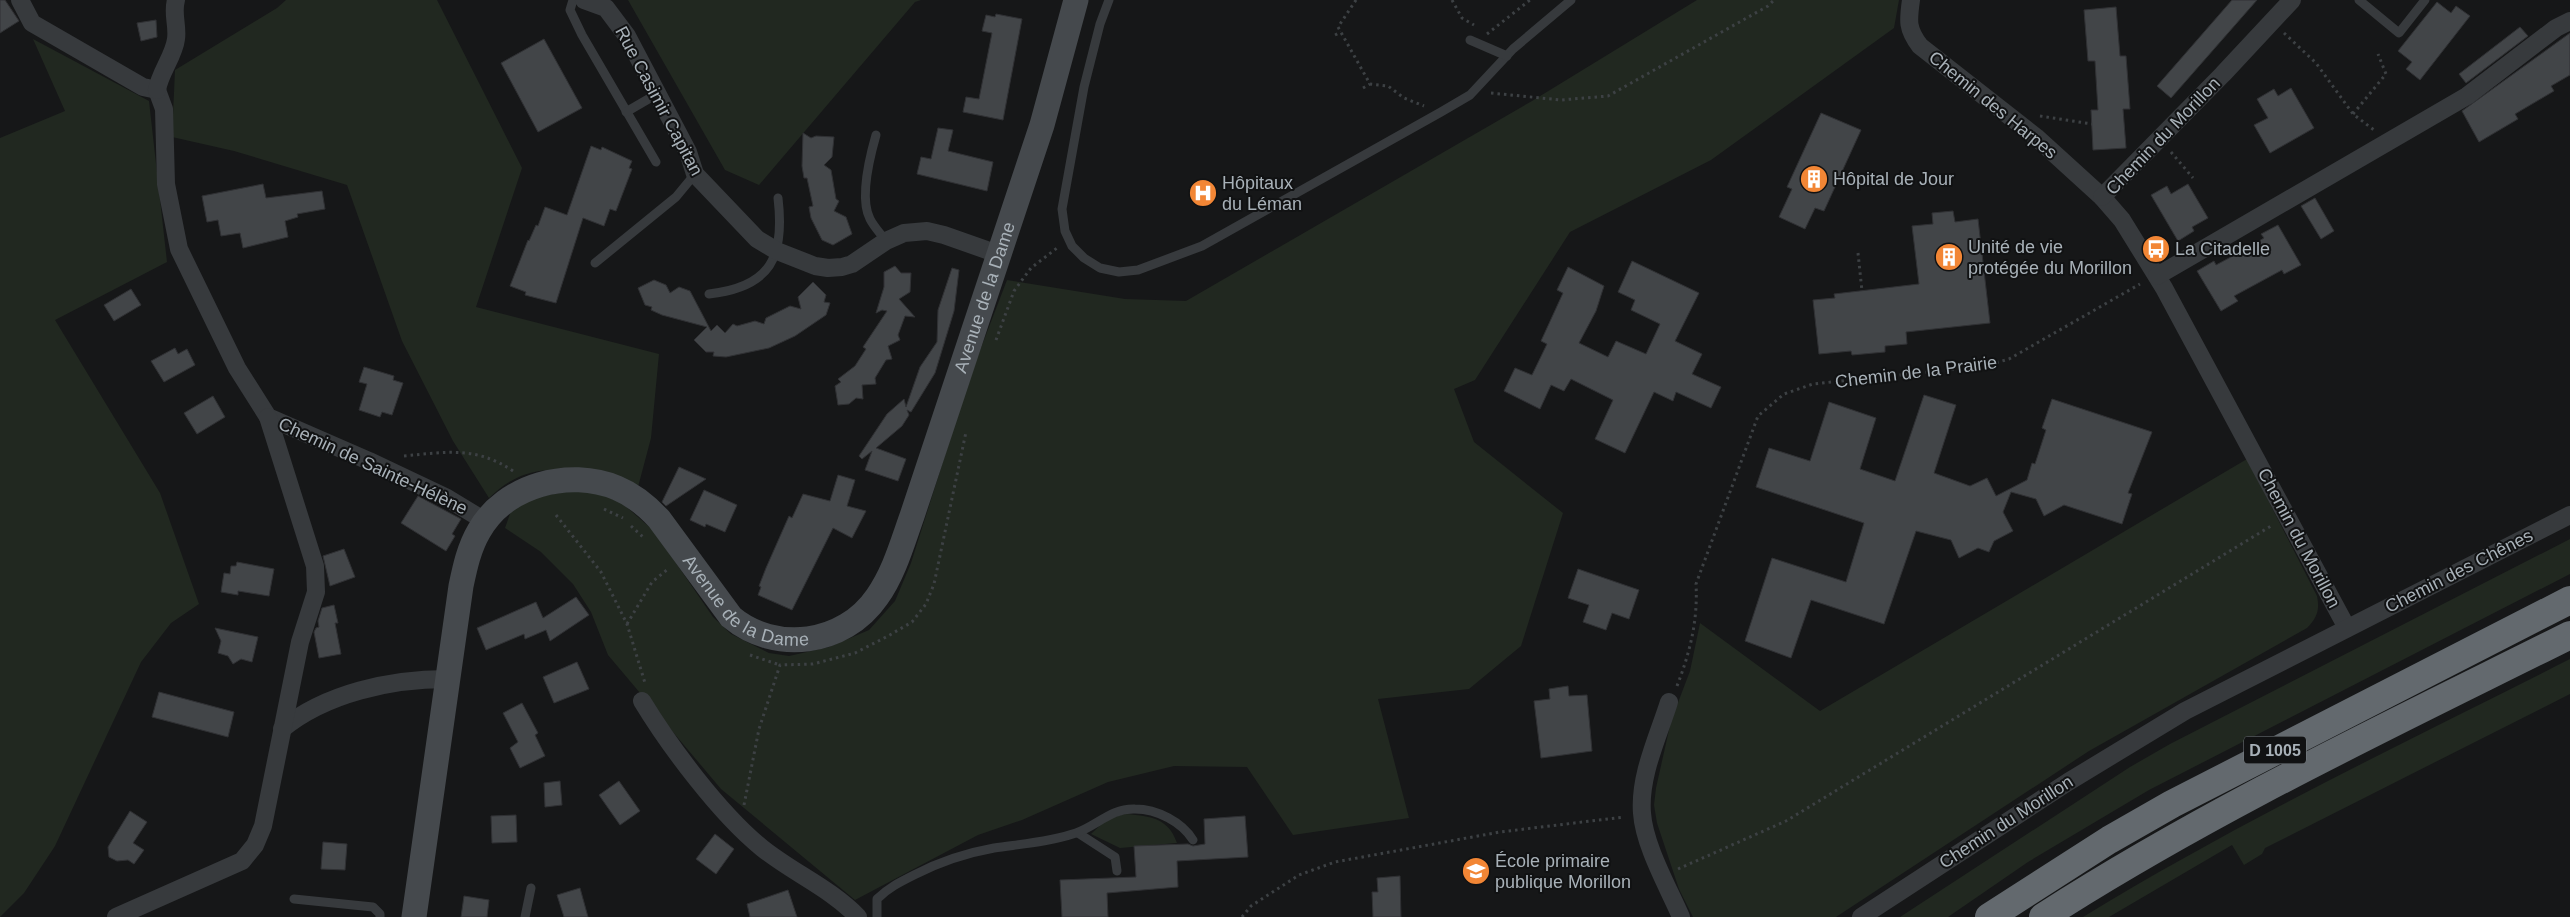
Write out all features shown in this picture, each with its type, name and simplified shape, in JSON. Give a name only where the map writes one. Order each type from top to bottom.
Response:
[{"type":"highway","name":"D 1005","points":[[1989,917],[2102,845],[2172,804],[2570,600]]},
{"type":"highway","name":"D 1005","points":[[2043,917],[2135,859],[2228,808],[2570,634]]},
{"type":"main road","name":"Avenue de la Dame","points":[[1066,32],[1067,0]]},
{"type":"main road","name":"Avenue de la Dame","points":[[414,917],[447,679],[464,576],[473,543],[486,521],[508,499],[525,490],[543,484],[575,480],[606,484],[626,492],[649,508],[667,529],[726,610],[747,628],[773,638],[793,640],[824,636],[847,626],[876,599],[894,565],[1042,124],[1076,0]]},
{"type":"street","points":[[20,0],[32,23],[143,87],[157,90],[160,76],[176,38],[173,10],[176,0]]},
{"type":"street","name":"Rue Casimir Capitan","points":[[584,0],[606,8],[627,36],[688,152],[695,174],[757,239],[777,251],[814,266],[842,267],[864,258],[886,241],[904,233],[927,231],[998,254]]},
{"type":"street","name":"Chemin des Harpes","points":[[1911,0],[1909,19],[1911,34],[1920,46],[2032,122],[2102,197]]},
{"type":"street","name":"Chemin du Morillon","points":[[1861,917],[2122,748],[2185,711],[2347,628],[2152,278],[2135,238],[2102,197],[2292,0]]},
{"type":"street","points":[[2152,278],[2467,96],[2556,28],[2570,21]]},
{"type":"street","name":"Chemin de Sainte-Hélène","points":[[157,90],[164,108],[166,184],[179,249],[237,368],[268,417],[369,461],[447,498],[486,521]]},
{"type":"street","points":[[116,917],[242,861],[255,845],[263,826],[300,642],[316,592],[315,566],[268,417]]},
{"type":"street","name":"Chemin des Chênes","points":[[2347,628],[2570,515]]},
{"type":"street","points":[[282,729],[301,714],[374,687],[418,679],[447,679]]},
{"type":"street","points":[[642,700],[655,722],[713,797],[745,831],[762,848],[845,904],[858,917]]},
{"type":"street","points":[[1669,702],[1644,782],[1642,815],[1651,846],[1681,917]]},
{"type":"lane","points":[[573,0],[570,10],[582,36],[656,162]]},
{"type":"lane","points":[[1109,0],[1100,24],[1084,86],[1062,209],[1063,224],[1068,238],[1078,253],[1100,268],[1119,272],[1146,268],[1212,241],[1470,95],[1507,56],[1571,0]]},
{"type":"lane","points":[[2359,0],[2399,32],[2425,0]]},
{"type":"lane","points":[[1470,40],[1507,56]]},
{"type":"lane","points":[[626,112],[657,94]]},
{"type":"lane","points":[[876,134],[868,164],[866,189],[869,217],[886,241]]},
{"type":"lane","points":[[594,263],[676,197],[695,174]]},
{"type":"lane","points":[[709,294],[734,291],[750,284],[766,269],[777,251],[782,228],[778,198]]},
{"type":"lane","points":[[877,917],[877,899],[887,888],[921,871],[961,855],[1048,841],[1078,833],[1106,816],[1120,811],[1135,809],[1161,814],[1187,831],[1193,840]]},
{"type":"lane","points":[[1078,833],[1115,857],[1117,871]]},
{"type":"lane","points":[[525,917],[530,888]]},
{"type":"lane","points":[[294,899],[373,907],[380,914],[380,917]]},
{"type":"path","points":[[1356,0],[1338,27],[1370,84]]},
{"type":"path","points":[[1452,0],[1462,18],[1487,34],[1530,0]]},
{"type":"path","points":[[1470,95],[1496,93],[1561,100],[1608,96],[1768,6],[1774,0]]},
{"type":"path","points":[[2270,23],[2316,62],[2353,114],[2372,129],[2393,139]]},
{"type":"path","points":[[1335,36],[1341,32]]},
{"type":"path","points":[[2353,114],[2386,74],[2378,54]]},
{"type":"path","points":[[1363,88],[1370,84],[1388,86],[1404,98],[1441,112]]},
{"type":"path","points":[[2032,122],[2092,124]]},
{"type":"path","points":[[2159,139],[2193,178]]},
{"type":"path","points":[[995,343],[1014,291],[1031,268],[1068,238]]},
{"type":"path","points":[[1858,253],[1862,291]]},
{"type":"path","name":"Chemin de la Prairie","points":[[1669,702],[1686,662],[1694,633],[1698,609],[1696,584],[1758,416],[1784,394],[1813,384],[1997,364],[2020,354],[2152,278]]},
{"type":"path","points":[[369,461],[448,451],[466,452],[498,461],[515,472]]},
{"type":"path","points":[[599,507],[626,520],[644,538]]},
{"type":"path","points":[[556,516],[601,572],[627,624],[645,684],[642,700]]},
{"type":"path","points":[[1663,875],[1786,820],[2264,531]]},
{"type":"path","points":[[664,563],[674,577]]},
{"type":"path","points":[[627,624],[652,582],[669,569]]},
{"type":"path","points":[[742,651],[756,658],[780,665]]},
{"type":"path","points":[[1242,917],[1251,906],[1299,874],[1335,862],[1500,832],[1642,815]]},
{"type":"shaded area","points":[[286,0],[437,0],[522,168],[476,307],[659,354],[651,438],[638,487],[574,472],[542,471],[526,474],[511,481],[489,498],[453,441],[402,341],[347,185],[234,151],[172,137],[175,70],[277,8]]},
{"type":"shaded area","points":[[628,0],[921,0],[915,2],[759,185],[725,170]]},
{"type":"shaded area","points":[[1697,0],[1899,0],[1894,28],[1711,160],[1570,232],[1475,380],[1454,389],[1474,442],[1563,513],[1521,646],[1469,689],[1378,699],[1409,818],[1293,835],[1247,767],[1174,766],[1108,782],[1022,820],[978,835],[855,900],[721,789],[608,655],[591,612],[573,584],[541,552],[505,528],[511,511],[533,498],[575,490],[600,494],[622,503],[654,531],[713,617],[731,634],[769,653],[789,656],[829,647],[869,630],[895,601],[911,563],[969,379],[1007,280],[1125,299],[1186,301],[1532,101]]},
{"type":"shaded area","points":[[33,39],[149,101],[167,262],[55,320],[160,493],[199,604],[171,623],[141,662],[55,846],[24,893],[0,917],[0,138],[65,111]]},
{"type":"shaded area","points":[[2247,459],[2317,596],[2317,614],[2307,628],[2089,751],[1836,917],[1693,917],[1679,889],[1657,823],[1654,805],[1671,721],[1690,671],[1700,623],[1820,711]]},
{"type":"shaded area","points":[[2570,539],[2570,574],[2149,790],[2028,862],[1948,917],[1900,917],[2130,767],[2170,744]]},
{"type":"shaded area","points":[[2570,659],[2570,694],[2265,848],[2262,854],[2244,865],[2232,845],[2109,917],[2083,917],[2263,815]]},
{"type":"shaded area","points":[[1125,814],[1157,819],[1173,834],[1177,843],[1120,848],[1091,834],[1107,819]]},
{"type":"building","points":[[0,0],[5,0],[19,21],[0,33]]},
{"type":"building","points":[[2232,0],[2257,0],[2171,98],[2157,86]]},
{"type":"building","points":[[2437,2],[2451,13],[2456,6],[2470,16],[2420,80],[2406,69],[2412,62],[2398,51]]},
{"type":"building","points":[[2116,7],[2120,56],[2126,56],[2130,109],[2123,109],[2126,148],[2093,150],[2091,110],[2098,110],[2095,61],[2088,61],[2084,10]]},
{"type":"building","points":[[996,14],[1022,19],[1003,120],[963,112],[966,97],[979,99],[992,33],[982,31],[986,15],[995,17]]},
{"type":"building","points":[[156,20],[157,37],[141,41],[137,23]]},
{"type":"building","points":[[2520,27],[2528,36],[2466,83],[2459,74]]},
{"type":"building","points":[[2570,33],[2570,75],[2551,86],[2554,91],[2515,114],[2518,119],[2479,142],[2462,111]]},
{"type":"building","points":[[544,39],[582,108],[538,132],[501,63]]},
{"type":"building","points":[[2291,88],[2314,128],[2270,153],[2254,125],[2268,118],[2257,99],[2274,89],[2278,96]]},
{"type":"building","name":"Hôpital de Jour","points":[[1821,113],[1861,130],[1824,211],[1815,208],[1805,229],[1779,217],[1792,189],[1787,187]]},
{"type":"building","points":[[938,128],[953,130],[948,151],[993,162],[987,191],[917,174],[921,157],[931,159]]},
{"type":"building","points":[[803,133],[811,138],[816,136],[834,137],[832,157],[824,165],[831,170],[836,199],[839,201],[834,211],[846,217],[852,234],[833,245],[822,240],[811,218],[809,207],[813,206],[807,178],[804,178],[802,166]]},
{"type":"building","points":[[591,146],[601,150],[602,147],[632,161],[629,168],[632,169],[616,211],[610,209],[604,226],[583,218],[556,303],[525,295],[526,292],[510,286],[528,240],[536,225],[538,226],[545,207],[567,215]]},
{"type":"building","points":[[263,184],[266,198],[322,191],[325,209],[297,214],[298,217],[285,221],[288,237],[243,248],[240,233],[221,236],[218,220],[207,222],[202,196]]},
{"type":"building","points":[[2188,184],[2208,218],[2192,227],[2194,231],[2178,241],[2151,195],[2167,186],[2171,194]]},
{"type":"building","points":[[2315,198],[2334,231],[2321,239],[2301,206]]},
{"type":"building","name":"Unité de vie protégée du Morillon","points":[[1953,211],[1955,222],[1978,219],[1990,323],[1906,332],[1907,344],[1885,346],[1885,352],[1852,355],[1851,351],[1819,354],[1813,300],[1835,298],[1834,294],[1919,284],[1912,226],[1933,224],[1932,213]]},
{"type":"building","points":[[2278,225],[2301,265],[2284,274],[2282,270],[2234,296],[2238,301],[2221,311],[2197,271],[2214,261],[2216,265],[2244,250],[2264,238],[2261,234]]},
{"type":"building","points":[[1632,261],[1699,293],[1675,341],[1702,354],[1692,374],[1721,387],[1711,408],[1676,392],[1673,401],[1654,392],[1625,453],[1595,439],[1613,400],[1571,379],[1564,391],[1551,385],[1540,409],[1504,391],[1515,368],[1532,375],[1547,344],[1541,341],[1563,293],[1557,290],[1568,267],[1604,286],[1596,311],[1579,343],[1608,357],[1616,341],[1646,354],[1660,324],[1631,310],[1635,300],[1618,292]]},
{"type":"building","points":[[895,266],[901,273],[911,273],[910,292],[899,299],[915,317],[905,316],[898,335],[900,340],[888,346],[892,359],[886,360],[875,378],[876,384],[862,385],[863,399],[856,398],[849,404],[838,405],[835,386],[841,382],[838,379],[855,366],[866,349],[863,347],[887,311],[882,310],[876,313],[884,287],[884,272]]},
{"type":"building","points":[[952,268],[959,270],[954,311],[935,373],[911,412],[907,410],[909,415],[902,426],[876,448],[906,459],[898,481],[865,470],[872,451],[862,459],[859,456],[887,414],[904,399],[906,407],[920,367],[937,342],[938,310]]},
{"type":"building","points":[[654,280],[666,285],[670,293],[679,287],[690,291],[711,331],[717,325],[725,333],[733,324],[737,326],[755,321],[764,324],[766,318],[790,306],[801,309],[798,297],[813,282],[826,295],[824,302],[830,303],[826,315],[795,336],[769,348],[726,357],[713,356],[714,352],[706,352],[694,340],[707,327],[662,315],[651,310],[652,307],[645,305],[638,288]]},
{"type":"building","points":[[131,289],[141,305],[114,321],[104,305]]},
{"type":"building","points":[[175,348],[178,354],[187,349],[195,365],[164,382],[151,361]]},
{"type":"building","points":[[364,367],[394,376],[393,380],[403,383],[392,415],[382,412],[380,417],[359,410],[367,384],[359,382]]},
{"type":"building","points":[[1924,395],[1956,405],[1934,473],[1970,486],[1987,478],[1996,496],[2027,480],[2032,463],[2035,464],[2046,430],[2042,428],[2052,399],[2152,432],[2128,493],[2132,494],[2122,524],[2064,505],[2044,516],[2036,499],[2011,492],[2003,512],[2013,531],[1994,541],[1989,552],[1978,548],[1959,558],[1951,540],[1916,531],[1884,624],[1811,600],[1791,658],[1745,641],[1772,558],[1846,582],[1864,523],[1756,487],[1769,448],[1810,461],[1829,402],[1876,418],[1860,469],[1895,481]]},
{"type":"building","points":[[213,396],[225,417],[197,434],[184,413]]},
{"type":"building","points":[[679,467],[706,479],[666,506],[662,502]]},
{"type":"building","points":[[838,475],[855,480],[847,506],[866,511],[852,538],[833,528],[792,610],[758,595],[761,587],[759,586],[766,568],[789,516],[792,518],[803,494],[830,501]]},
{"type":"building","points":[[704,490],[737,505],[725,532],[706,524],[705,527],[690,520]]},
{"type":"building","points":[[418,496],[461,519],[452,534],[455,536],[446,551],[401,523]]},
{"type":"building","points":[[344,549],[355,577],[330,586],[323,556]]},
{"type":"building","points":[[237,562],[274,569],[269,596],[238,591],[238,595],[221,592],[224,573],[230,574],[231,566],[236,566]]},
{"type":"building","points":[[1578,569],[1639,590],[1629,619],[1612,613],[1606,630],[1583,622],[1589,605],[1568,598]]},
{"type":"building","points":[[576,597],[589,615],[550,641],[546,630],[525,639],[524,634],[486,650],[477,628],[536,602],[543,618]]},
{"type":"building","points":[[334,605],[338,623],[335,623],[341,654],[319,658],[314,632],[319,627],[318,621],[322,608]]},
{"type":"building","points":[[215,628],[258,637],[252,662],[241,659],[233,664],[228,656],[218,653],[221,641]]},
{"type":"building","points":[[577,662],[589,689],[554,703],[543,677]]},
{"type":"building","points":[[1568,686],[1569,696],[1587,695],[1592,751],[1541,758],[1534,701],[1550,699],[1549,689]]},
{"type":"building","points":[[159,692],[234,712],[228,737],[152,717]]},
{"type":"building","points":[[522,703],[538,733],[535,735],[545,756],[520,768],[510,748],[518,742],[503,713]]},
{"type":"building","points":[[560,781],[562,805],[545,807],[544,783]]},
{"type":"building","points":[[619,781],[640,811],[620,825],[599,795]]},
{"type":"building","points":[[130,811],[147,822],[133,843],[144,850],[134,864],[128,860],[117,861],[109,857],[108,847]]},
{"type":"building","points":[[516,815],[517,842],[492,843],[491,816]]},
{"type":"building","points":[[1245,816],[1248,857],[1177,861],[1178,887],[1107,893],[1108,917],[1062,917],[1060,880],[1136,877],[1134,846],[1188,844],[1193,846],[1205,844],[1204,819]]},
{"type":"building","points":[[715,834],[734,849],[716,874],[696,859]]},
{"type":"building","points":[[323,842],[347,844],[345,870],[321,869]]},
{"type":"building","points":[[1400,876],[1401,917],[1373,917],[1372,892],[1378,892],[1377,878]]},
{"type":"building","points":[[580,888],[588,917],[564,917],[557,895]]},
{"type":"building","points":[[788,890],[797,917],[750,917],[747,904]]},
{"type":"building","points":[[464,896],[489,900],[487,917],[461,917]]},
{"type":"place","name":"Hôpital de Jour","points":[[1814,179]]},
{"type":"place","name":"Hôpitaux du Léman","points":[[1203,193]]},
{"type":"place","name":"La Citadelle","points":[[2156,249]]},
{"type":"place","name":"Unité de vie protégée du Morillon","points":[[1949,257]]},
{"type":"place","name":"École primaire publique Morillon","points":[[1476,871]]}]
